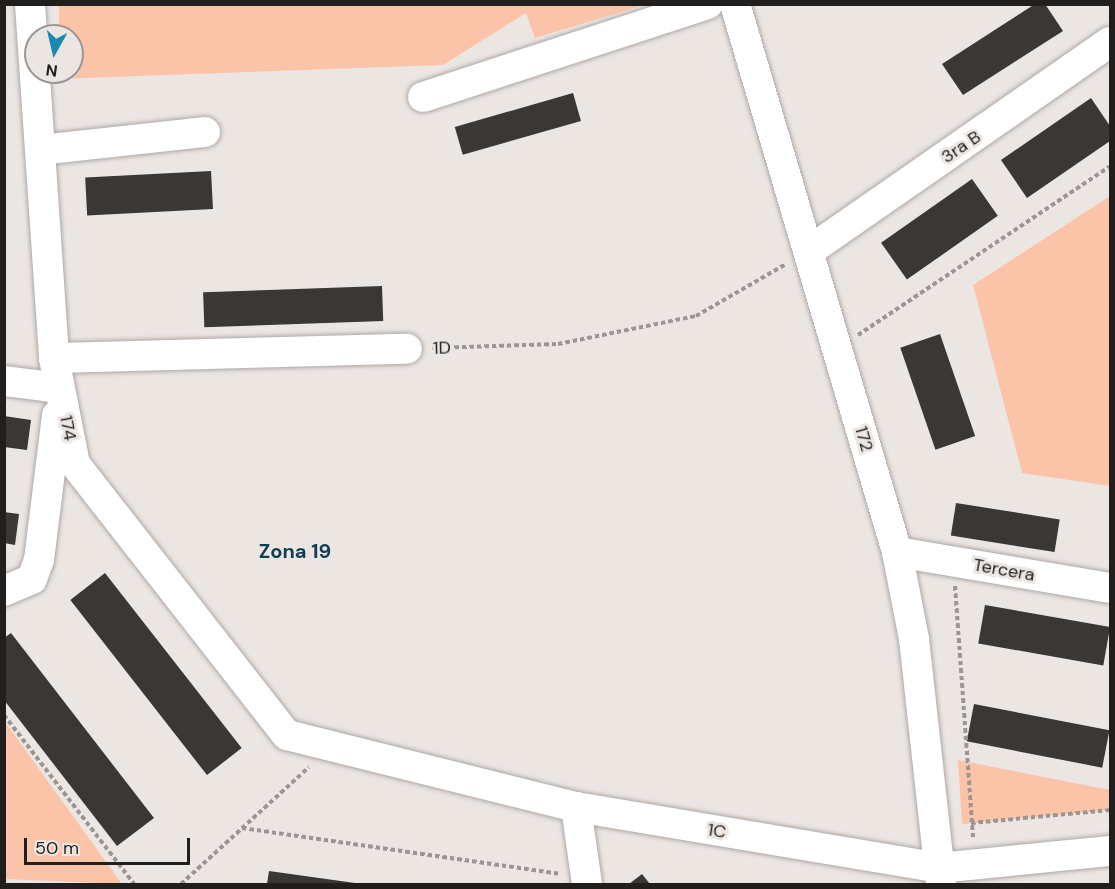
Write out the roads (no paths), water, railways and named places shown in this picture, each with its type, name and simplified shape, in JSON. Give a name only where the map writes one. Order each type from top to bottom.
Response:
[{"type":"street","name":"174","points":[[30,4],[54,358],[75,464],[287,735],[329,748]]},
{"type":"street","points":[[423,97],[708,4]]},
{"type":"street","name":"172","points":[[735,4],[897,552],[914,639],[940,876]]},
{"type":"street","name":"3ra B","points":[[809,251],[1110,44]]},
{"type":"street","points":[[40,150],[205,132]]},
{"type":"street","name":"1D","points":[[54,358],[407,349]]},
{"type":"street","points":[[4,381],[60,388],[39,560],[32,579],[4,591]]},
{"type":"street","name":"Tercera","points":[[897,552],[1110,588]]},
{"type":"street","name":"1C","points":[[329,748],[576,807],[940,876],[977,864],[1110,851]]},
{"type":"street","points":[[576,807],[586,881]]},
{"type":"district","name":"Zona 19","points":[[295,551]]}]
